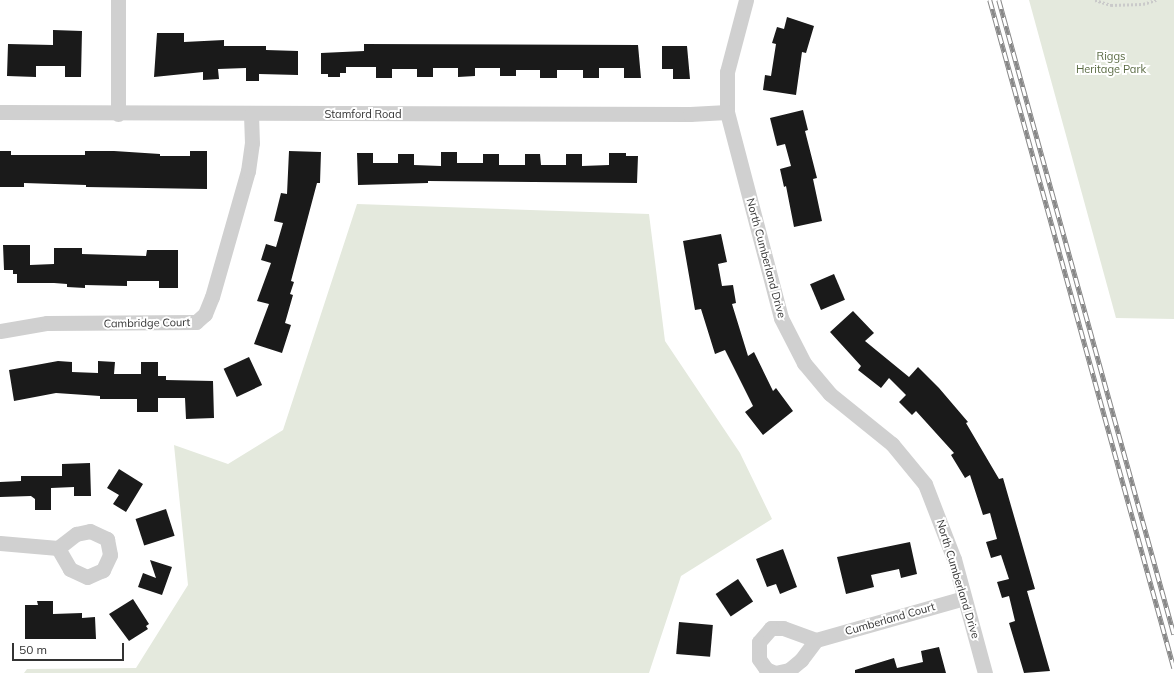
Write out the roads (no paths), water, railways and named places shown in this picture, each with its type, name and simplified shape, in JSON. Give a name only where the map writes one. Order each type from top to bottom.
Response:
[{"type":"street","points":[[118,0],[118,114]]},
{"type":"street","name":"North Cumberland Drive","points":[[746,0],[727,72],[727,112],[780,318],[804,362],[830,394],[892,444],[925,484],[941,520],[985,673]]},
{"type":"street","name":"Stamford Road","points":[[0,112],[118,114],[690,114],[727,112]]},
{"type":"street","name":"Cambridge Court","points":[[0,331],[47,323],[196,322],[205,314],[212,297],[248,171],[252,144],[251,114]]},
{"type":"street","points":[[0,543],[58,548]]},
{"type":"street","name":"Cumberland Court","points":[[816,640],[964,598]]},
{"type":"railway","points":[[990,0],[1174,668]]},
{"type":"railway","points":[[999,0],[1174,634]]},
{"type":"park label","name":"Riggs Heritage Park","points":[[1111,63]]}]
